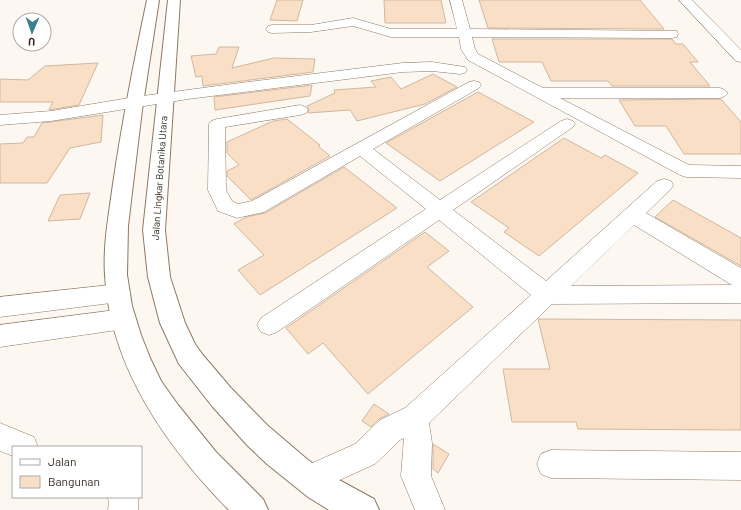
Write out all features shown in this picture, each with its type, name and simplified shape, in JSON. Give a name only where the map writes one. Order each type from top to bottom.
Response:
[{"type":"street","points":[[153,0],[134,102],[115,241],[116,275],[126,332],[139,366],[155,398],[178,431],[208,467],[252,510]]},
{"type":"street","name":"Jalan Lingkar Botanika Utara","points":[[174,0],[154,236],[157,270],[170,315],[186,352],[224,401],[258,436],[309,479],[363,510]]},
{"type":"street","points":[[456,0],[468,49],[473,58],[686,171],[741,172]]},
{"type":"street","points":[[685,0],[741,58]]},
{"type":"street","points":[[272,29],[307,29],[332,24],[354,22],[369,25],[378,30],[387,32],[464,34],[672,34]]},
{"type":"street","points":[[0,120],[43,118],[165,97],[413,68],[448,67],[460,70]]},
{"type":"street","points":[[300,110],[217,124],[217,190],[226,206],[238,211],[257,207],[474,85]]},
{"type":"street","points":[[540,93],[720,93]]},
{"type":"street","points":[[269,325],[567,124]]},
{"type":"street","points":[[361,148],[547,295],[741,294]]},
{"type":"street","points":[[309,479],[365,454],[390,430],[415,418],[664,185]]},
{"type":"street","points":[[633,215],[741,279]]},
{"type":"street","points":[[0,307],[119,293]]},
{"type":"street","points":[[0,336],[124,319]]},
{"type":"street","points":[[415,418],[418,443],[416,476],[430,510]]},
{"type":"street","points":[[0,437],[22,446]]},
{"type":"street","points":[[551,464],[741,466]]},
{"type":"street","points":[[123,498],[123,510]]},
{"type":"building","points":[[277,0],[303,0],[297,21],[270,20]]},
{"type":"building","points":[[384,0],[441,0],[446,23],[385,23]]},
{"type":"building","points":[[479,0],[640,0],[664,29],[488,28]]},
{"type":"building","points":[[492,39],[672,39],[676,44],[683,44],[698,62],[690,62],[710,86],[612,86],[608,81],[551,81],[542,62],[499,62]]},
{"type":"building","points":[[219,47],[239,47],[232,68],[274,58],[315,59],[313,72],[203,86],[202,76],[196,77],[191,56],[216,54]]},
{"type":"building","points":[[98,63],[79,105],[49,110],[53,102],[0,102],[0,79],[28,80],[45,66]]},
{"type":"building","points":[[433,74],[457,87],[425,104],[357,121],[350,110],[308,113],[309,109],[307,106],[335,93],[334,90],[376,87],[371,81],[391,77],[401,89]]},
{"type":"building","points":[[312,85],[310,96],[215,110],[214,97]]},
{"type":"building","points":[[478,92],[534,122],[440,181],[386,143]]},
{"type":"building","points":[[721,99],[741,122],[741,154],[684,154],[666,126],[635,126],[619,100]]},
{"type":"building","points":[[103,115],[101,142],[70,148],[47,183],[0,183],[0,144],[23,143],[27,137],[34,137],[42,123]]},
{"type":"building","points":[[287,119],[320,145],[318,146],[330,156],[251,200],[227,176],[227,171],[239,165],[227,153],[227,142],[273,121]]},
{"type":"building","points":[[564,138],[601,158],[605,155],[638,173],[539,256],[504,232],[509,228],[471,202]]},
{"type":"building","points":[[344,167],[397,208],[260,295],[238,270],[264,255],[234,224],[246,217],[265,213]]},
{"type":"building","points":[[90,193],[80,219],[48,221],[60,195]]},
{"type":"building","points":[[673,200],[741,238],[741,266],[655,217]]},
{"type":"building","points":[[425,232],[449,251],[427,267],[473,307],[368,394],[323,343],[308,354],[286,328]]},
{"type":"building","points":[[538,319],[741,320],[741,430],[578,429],[576,422],[512,422],[503,369],[550,369]]},
{"type":"building","points":[[374,404],[389,414],[379,419],[371,427],[362,421]]},
{"type":"building","points":[[433,444],[449,454],[438,473],[433,469]]}]
